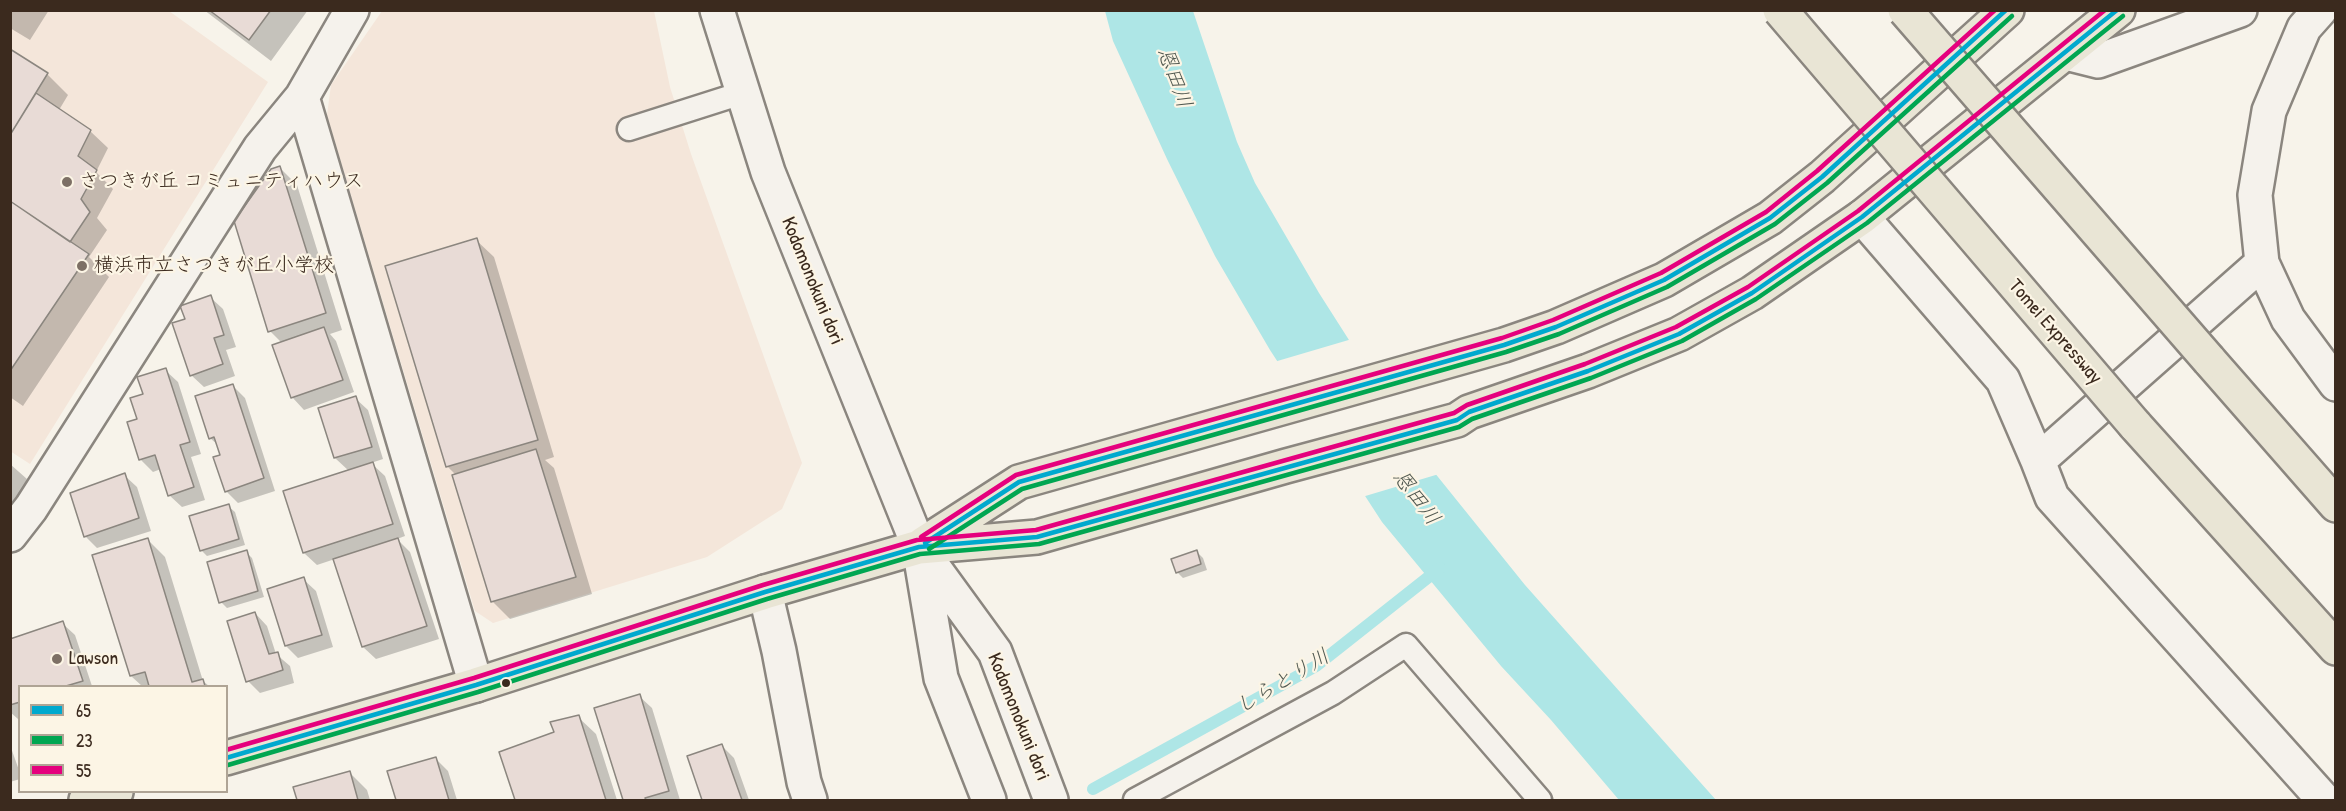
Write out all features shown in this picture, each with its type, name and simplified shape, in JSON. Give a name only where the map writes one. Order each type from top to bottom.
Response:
[{"type":"main road","name":"Tomei Expressway","points":[[1780,10],[2135,425],[2336,648]]},
{"type":"main road","points":[[1905,10],[2336,505]]},
{"type":"main road","points":[[228,758],[476,685],[765,592],[919,547],[1037,537],[1457,420],[1469,412],[1588,371],[1679,334],[1752,293],[1862,217],[2118,10]]},
{"type":"main road","points":[[919,547],[1019,482],[1503,345],[1556,327],[1664,280],[1770,218],[1822,177],[2001,12]]},
{"type":"main road","points":[[86,801],[113,793]]},
{"type":"street","points":[[10,535],[32,508],[260,148],[302,97],[352,10]]},
{"type":"street","name":"Kodomonokuni dori","points":[[717,10],[768,172],[919,547],[941,678],[989,801]]},
{"type":"street","points":[[2066,53],[2098,61],[2240,10]]},
{"type":"street","points":[[2320,10],[2304,28],[2269,111],[2255,195],[2262,263],[2288,319],[2336,384]]},
{"type":"street","points":[[302,97],[476,685]]},
{"type":"street","points":[[1862,217],[2003,380],[2052,497],[2324,801]]},
{"type":"street","points":[[2038,460],[2262,263]]},
{"type":"street","name":"Kodomonokuni dori","points":[[919,547],[995,652],[1051,801]]},
{"type":"street","points":[[765,592],[779,651],[804,782],[810,801]]},
{"type":"lane","points":[[629,129],[742,93]]},
{"type":"lane","points":[[1135,801],[1333,693],[1406,645],[1540,801]]},
{"type":"shaded area","name":"横浜市立さつきが丘小学校","points":[[10,11],[169,11],[268,82],[30,464],[10,451]]},
{"type":"shaded area","points":[[382,11],[654,11],[670,87],[691,154],[802,463],[782,509],[707,557],[493,623],[475,611],[327,115],[331,85]]},
{"type":"water","name":"恩田川","points":[[1105,11],[1193,11],[1237,142],[1255,183],[1319,293],[1430,467],[1525,585],[1716,800],[1619,800],[1551,720],[1501,666],[1382,522],[1270,350],[1215,256],[1113,41]]},
{"type":"pier","points":[[1352,339],[1439,474],[1362,497],[1274,362]]},
{"type":"building","points":[[209,10],[271,10],[249,40]]},
{"type":"building","points":[[10,49],[48,73],[10,135]]},
{"type":"building","points":[[36,93],[91,130],[78,156],[97,170],[81,199],[90,212],[70,242],[10,201],[10,135]]},
{"type":"building","points":[[280,166],[326,313],[268,332],[234,221],[271,169]]},
{"type":"building","points":[[10,201],[89,254],[10,371]]},
{"type":"building","points":[[477,238],[538,440],[446,467],[385,266]]},
{"type":"building","points":[[211,295],[224,335],[214,338],[223,364],[190,376],[172,323],[185,319],[180,306]]},
{"type":"building","points":[[324,327],[343,380],[291,398],[272,345]]},
{"type":"building","points":[[166,368],[190,442],[180,445],[194,487],[168,496],[155,455],[139,460],[127,422],[137,419],[130,398],[143,394],[137,377]]},
{"type":"building","points":[[233,384],[264,478],[225,492],[213,457],[220,455],[214,437],[209,439],[195,396]]},
{"type":"building","points":[[356,396],[372,447],[334,458],[318,408]]},
{"type":"building","points":[[536,449],[576,577],[491,602],[452,475]]},
{"type":"building","points":[[373,462],[393,524],[303,553],[283,491]]},
{"type":"building","points":[[125,473],[139,518],[84,537],[70,493]]},
{"type":"building","points":[[229,504],[239,539],[200,551],[189,516]]},
{"type":"building","points":[[148,538],[192,682],[203,679],[205,685],[149,685],[145,672],[130,676],[92,555]]},
{"type":"building","points":[[398,538],[427,626],[362,647],[333,559]]},
{"type":"building","points":[[247,550],[258,591],[219,603],[207,562]]},
{"type":"building","points":[[1197,550],[1201,564],[1176,573],[1171,559]]},
{"type":"building","points":[[304,577],[322,635],[285,646],[267,589]]},
{"type":"building","points":[[255,612],[269,654],[278,652],[283,670],[246,682],[227,621]]},
{"type":"building","points":[[63,621],[83,681],[69,685],[18,685],[18,703],[10,705],[10,639]]},
{"type":"building","points":[[640,694],[669,791],[645,798],[646,800],[623,800],[594,708]]},
{"type":"building","points":[[579,715],[606,800],[515,800],[499,752],[554,732],[550,722]]},
{"type":"building","points":[[722,744],[742,800],[702,800],[687,756]]},
{"type":"building","points":[[436,757],[449,800],[396,800],[387,771]]},
{"type":"building","points":[[350,771],[358,800],[297,800],[293,787]]},
{"type":"waterway","name":"しらとり川","points":[[1093,789],[1316,666],[1440,568]]},
{"type":"transit line","name":"55","points":[[921,537],[1016,475],[1502,338],[1553,320],[1661,273],[1766,212],[1817,171],[1995,10]]},
{"type":"transit line","name":"65","points":[[925,543],[1019,482],[1504,345],[1556,327],[1664,280],[1770,218],[1822,177],[2006,10]]},
{"type":"transit line","name":"55","points":[[228,749],[474,678],[763,585],[917,540],[1036,530],[1454,413],[1467,405],[1585,364],[1676,327],[1748,287],[1858,211],[2105,10]]},
{"type":"transit line","name":"65","points":[[228,757],[476,685],[765,592],[919,547],[1037,537],[1457,420],[1469,412],[1588,371],[1679,334],[1752,293],[1862,217],[2117,10]]},
{"type":"transit line","name":"23","points":[[929,549],[1022,489],[1506,352],[1559,334],[1667,287],[1775,224],[1827,183],[2012,16]]},
{"type":"transit line","name":"23","points":[[228,765],[478,692],[767,599],[920,554],[1039,544],[1459,427],[1472,419],[1591,378],[1682,341],[1756,299],[1867,223],[2123,16]]},
{"type":"place","name":"さつきが丘 コミュニティハウス","points":[[67,182]]},
{"type":"place","name":"横浜市立さつきが丘小学校","points":[[82,266]]},
{"type":"place","name":"Lawson","points":[[57,659]]}]
